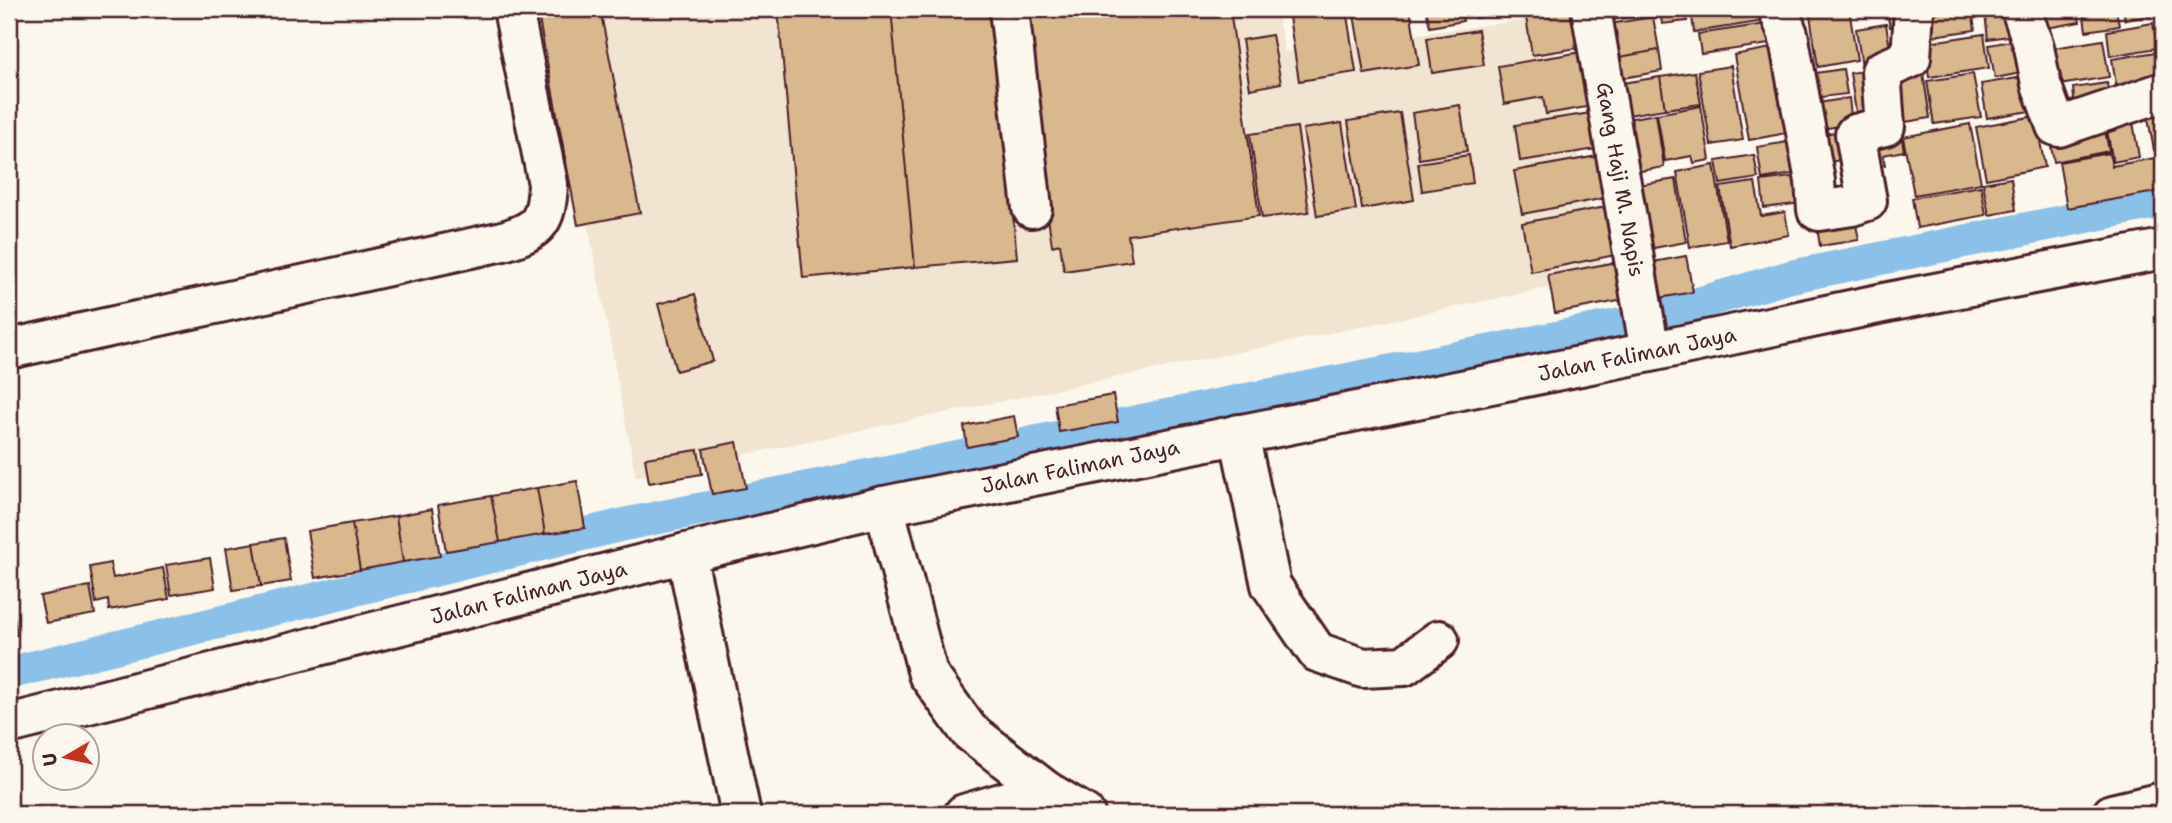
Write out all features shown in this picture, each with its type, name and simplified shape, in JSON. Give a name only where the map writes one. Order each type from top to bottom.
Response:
[{"type":"street","points":[[9,349],[503,242],[527,234],[537,226],[547,205],[548,184],[513,9]]},
{"type":"street","points":[[1009,9],[1032,208]]},
{"type":"street","name":"Gang Haji M. Napis","points":[[1591,9],[1647,331]]},
{"type":"street","points":[[1778,9],[1788,34],[1819,211],[1867,201],[1855,134],[1885,126],[1881,71],[1911,58],[1914,9]]},
{"type":"street","points":[[2021,9],[2034,47],[2041,84],[2056,126],[2163,92]]},
{"type":"street","name":"Jalan Faliman Jaya","points":[[9,724],[686,553],[884,506],[1239,434],[1647,331],[1893,301],[2163,249]]},
{"type":"street","points":[[1239,434],[1271,585],[1317,652],[1363,668],[1404,666],[1439,640]]},
{"type":"street","points":[[884,506],[928,674],[969,731],[1045,790],[1084,814]]},
{"type":"street","points":[[686,553],[741,814]]},
{"type":"street","points":[[964,814],[1045,790]]},
{"type":"street","points":[[2112,814],[2163,802]]},
{"type":"shaded area","points":[[547,9],[1276,9],[1285,52],[1547,17],[1605,276],[636,477]]},
{"type":"building","points":[[537,9],[600,9],[640,213],[578,225]]},
{"type":"building","points":[[778,9],[891,9],[915,267],[803,278]]},
{"type":"building","points":[[891,9],[994,9],[1017,258],[915,267]]},
{"type":"building","points":[[1019,9],[1230,9],[1259,216],[1128,235],[1132,261],[1064,271],[1060,244],[1052,246]]},
{"type":"building","points":[[1346,9],[1356,72],[1299,81],[1289,17]]},
{"type":"building","points":[[1353,9],[1410,9],[1419,65],[1364,74]]},
{"type":"building","points":[[1426,9],[1461,9],[1463,21],[1430,27]]},
{"type":"building","points":[[1473,9],[1531,9],[1475,18]]},
{"type":"building","points":[[1579,9],[1585,47],[1532,55],[1526,17]]},
{"type":"building","points":[[1596,9],[1652,9],[1652,14],[1598,22]]},
{"type":"building","points":[[1660,9],[1686,9],[1687,21],[1662,24]]},
{"type":"building","points":[[1691,9],[1763,9],[1765,21],[1694,32]]},
{"type":"building","points":[[1809,9],[1849,9],[1857,60],[1818,67]]},
{"type":"building","points":[[1886,9],[1910,9],[1912,24],[1890,27]]},
{"type":"building","points":[[1972,9],[1975,30],[1926,37],[1922,15]]},
{"type":"building","points":[[2018,9],[2022,34],[1988,39],[1985,14]]},
{"type":"building","points":[[2027,9],[2077,9],[2080,22],[2030,31]]},
{"type":"building","points":[[2083,9],[2116,9],[2119,26],[2086,31]]},
{"type":"building","points":[[2123,9],[2161,9],[2162,14],[2125,20]]},
{"type":"building","points":[[1653,17],[1659,50],[1608,59],[1603,25]]},
{"type":"building","points":[[1780,22],[1783,42],[1701,54],[1698,34]]},
{"type":"building","points":[[2153,23],[2157,48],[2110,56],[2107,31]]},
{"type":"building","points":[[1886,24],[1892,61],[1862,66],[1856,29]]},
{"type":"building","points":[[1478,30],[1484,65],[1432,73],[1427,38]]},
{"type":"building","points":[[1984,34],[1989,68],[1929,77],[1924,43]]},
{"type":"building","points":[[1272,35],[1281,83],[1250,89],[1242,40]]},
{"type":"building","points":[[2027,38],[2032,71],[1995,78],[1989,45]]},
{"type":"building","points":[[2103,40],[2109,77],[2053,86],[2047,49]]},
{"type":"building","points":[[1782,46],[1797,131],[1749,140],[1734,55]]},
{"type":"building","points":[[1659,50],[1662,71],[1612,80],[1608,59]]},
{"type":"building","points":[[1588,51],[1598,105],[1546,114],[1543,97],[1504,104],[1498,66]]},
{"type":"building","points":[[2163,51],[2163,83],[2117,91],[2112,59]]},
{"type":"building","points":[[1731,66],[1743,140],[1711,145],[1698,71]]},
{"type":"building","points":[[1922,67],[1930,118],[1893,124],[1885,73]]},
{"type":"building","points":[[1843,69],[1847,94],[1804,99],[1802,75]]},
{"type":"building","points":[[1875,69],[1883,121],[1858,125],[1850,73]]},
{"type":"building","points":[[1695,72],[1701,104],[1665,109],[1660,77]]},
{"type":"building","points":[[1973,74],[1981,117],[1934,124],[1927,81]]},
{"type":"building","points":[[2036,75],[2042,109],[1987,118],[1981,84]]},
{"type":"building","points":[[1660,77],[1665,109],[1615,117],[1610,85]]},
{"type":"building","points":[[2107,83],[2110,105],[2075,110],[2073,88]]},
{"type":"building","points":[[1849,98],[1852,124],[1810,131],[1806,105]]},
{"type":"building","points":[[2163,99],[2163,148],[2154,150],[2145,103]]},
{"type":"building","points":[[1460,105],[1467,151],[1419,159],[1412,113]]},
{"type":"building","points":[[1701,106],[1710,160],[1694,163],[1692,156],[1665,161],[1657,114]]},
{"type":"building","points":[[1597,112],[1603,148],[1520,161],[1515,125]]},
{"type":"building","points":[[1400,113],[1414,200],[1362,209],[1348,121]]},
{"type":"building","points":[[1656,114],[1664,167],[1623,174],[1615,121]]},
{"type":"building","points":[[2035,116],[2045,167],[1986,179],[1976,127]]},
{"type":"building","points":[[2132,116],[2139,157],[2113,162],[2105,120]]},
{"type":"building","points":[[2103,120],[2109,151],[2054,162],[2048,130]]},
{"type":"building","points":[[1342,123],[1356,210],[1317,216],[1303,129]]},
{"type":"building","points":[[1970,124],[1981,183],[1914,195],[1903,137]]},
{"type":"building","points":[[1297,127],[1309,212],[1262,218],[1250,134]]},
{"type":"building","points":[[1900,128],[1904,151],[1883,155],[1885,165],[1863,169],[1857,135]]},
{"type":"building","points":[[1850,129],[1855,157],[1815,165],[1810,137]]},
{"type":"building","points":[[1800,140],[1806,172],[1762,179],[1757,147]]},
{"type":"building","points":[[2109,153],[2112,166],[2155,158],[2161,191],[2067,208],[2059,162]]},
{"type":"building","points":[[1469,155],[1473,183],[1422,191],[1418,163]]},
{"type":"building","points":[[1603,155],[1611,197],[1522,214],[1514,171]]},
{"type":"building","points":[[1754,155],[1758,178],[1720,184],[1716,161]]},
{"type":"building","points":[[1714,165],[1727,241],[1690,247],[1677,172]]},
{"type":"building","points":[[1807,175],[1810,202],[1764,208],[1761,181]]},
{"type":"building","points":[[2011,178],[2016,210],[1989,215],[1983,183]]},
{"type":"building","points":[[1676,179],[1686,242],[1643,250],[1632,186]]},
{"type":"building","points":[[1755,182],[1761,216],[1785,212],[1789,235],[1730,246],[1720,187]]},
{"type":"building","points":[[1981,186],[1986,215],[1917,228],[1912,198]]},
{"type":"building","points":[[1611,206],[1620,254],[1531,272],[1522,223]]},
{"type":"building","points":[[1853,209],[1859,240],[1820,246],[1815,215]]},
{"type":"building","points":[[1686,256],[1693,292],[1648,300],[1642,264]]},
{"type":"building","points":[[1622,261],[1629,299],[1555,313],[1548,275]]},
{"type":"building","points":[[695,294],[713,361],[676,371],[658,304]]},
{"type":"building","points":[[1113,395],[1118,422],[1059,432],[1055,405]]},
{"type":"building","points":[[1014,416],[1018,437],[967,447],[964,426]]},
{"type":"building","points":[[737,442],[746,488],[712,494],[703,449]]},
{"type":"building","points":[[698,450],[702,474],[649,483],[645,458]]},
{"type":"building","points":[[577,481],[585,528],[545,534],[537,488]]},
{"type":"building","points":[[537,488],[545,534],[500,542],[491,496]]},
{"type":"building","points":[[491,496],[500,542],[446,551],[438,505]]},
{"type":"building","points":[[432,509],[440,556],[403,562],[396,516]]},
{"type":"building","points":[[396,516],[403,562],[360,570],[352,523]]},
{"type":"building","points":[[352,523],[360,570],[315,578],[307,531]]},
{"type":"building","points":[[284,538],[291,581],[261,586],[254,543]]},
{"type":"building","points":[[254,543],[261,586],[233,590],[226,548]]},
{"type":"building","points":[[210,558],[215,588],[171,595],[166,565]]},
{"type":"building","points":[[110,563],[113,578],[163,568],[169,599],[109,610],[108,600],[96,603],[90,567]]},
{"type":"building","points":[[90,586],[95,614],[46,623],[40,596]]},
{"type":"building","points":[[9,600],[17,635],[9,636]]},
{"type":"waterway","points":[[9,673],[626,524],[1634,322],[1789,277],[2163,201]]}]
